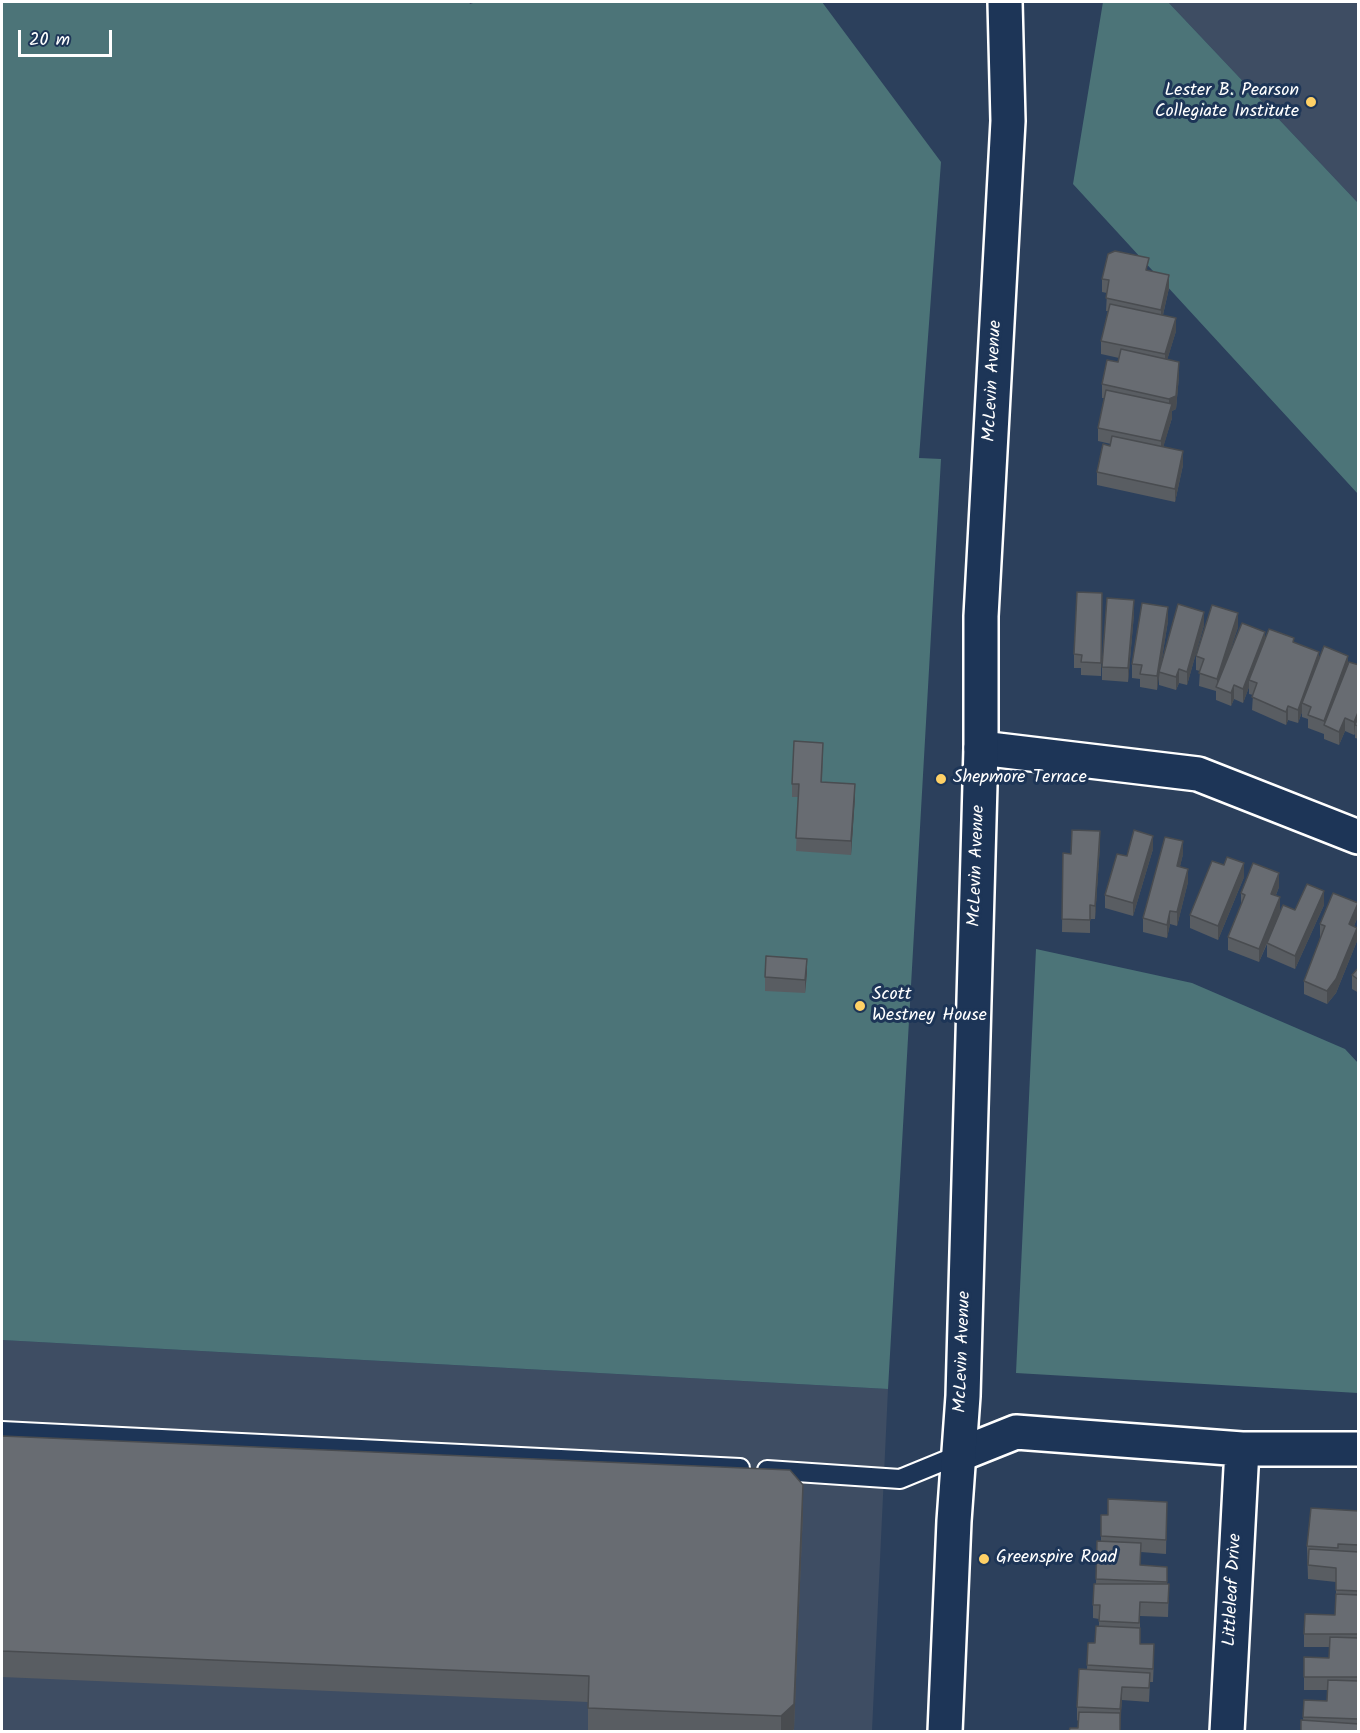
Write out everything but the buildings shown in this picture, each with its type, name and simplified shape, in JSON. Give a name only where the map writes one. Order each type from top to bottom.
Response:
[{"type":"street","name":"McLevin Avenue","points":[[945,1731],[954,1521],[961,1454],[981,748],[981,616],[1008,121],[1005,2]]},
{"type":"street","points":[[981,748],[1198,774],[1359,837]]},
{"type":"street","points":[[961,1454],[1016,1432],[1242,1449],[1359,1449]]},
{"type":"street","name":"Littleleaf Drive","points":[[1227,1731],[1242,1449]]},
{"type":"lane","points":[[2,1431],[841,1474],[900,1479],[961,1454]]},
{"type":"shaded area","name":"Lester B. Pearson Collegiate Institute","points":[[1168,2],[1358,2],[1358,203]]},
{"type":"shaded area","points":[[2,1340],[888,1389],[872,1731],[2,1731]]},
{"type":"green space","points":[[2,2],[469,2],[470,4],[476,2],[822,2],[941,162],[919,458],[941,459],[888,1389],[2,1340]]},
{"type":"green space","points":[[1103,2],[1168,2],[1358,203],[1358,494],[1073,184]]},
{"type":"green space","points":[[1036,949],[1192,983],[1345,1049],[1358,1063],[1358,1393],[1016,1373]]},
{"type":"place","name":"Lester B. Pearson Collegiate Institute","points":[[1311,102]]},
{"type":"place","name":"Shepmore Terrace","points":[[941,779]]},
{"type":"place","name":"Scott Westney House","points":[[860,1006]]},
{"type":"place","name":"Greenspire Road","points":[[984,1559]]}]
